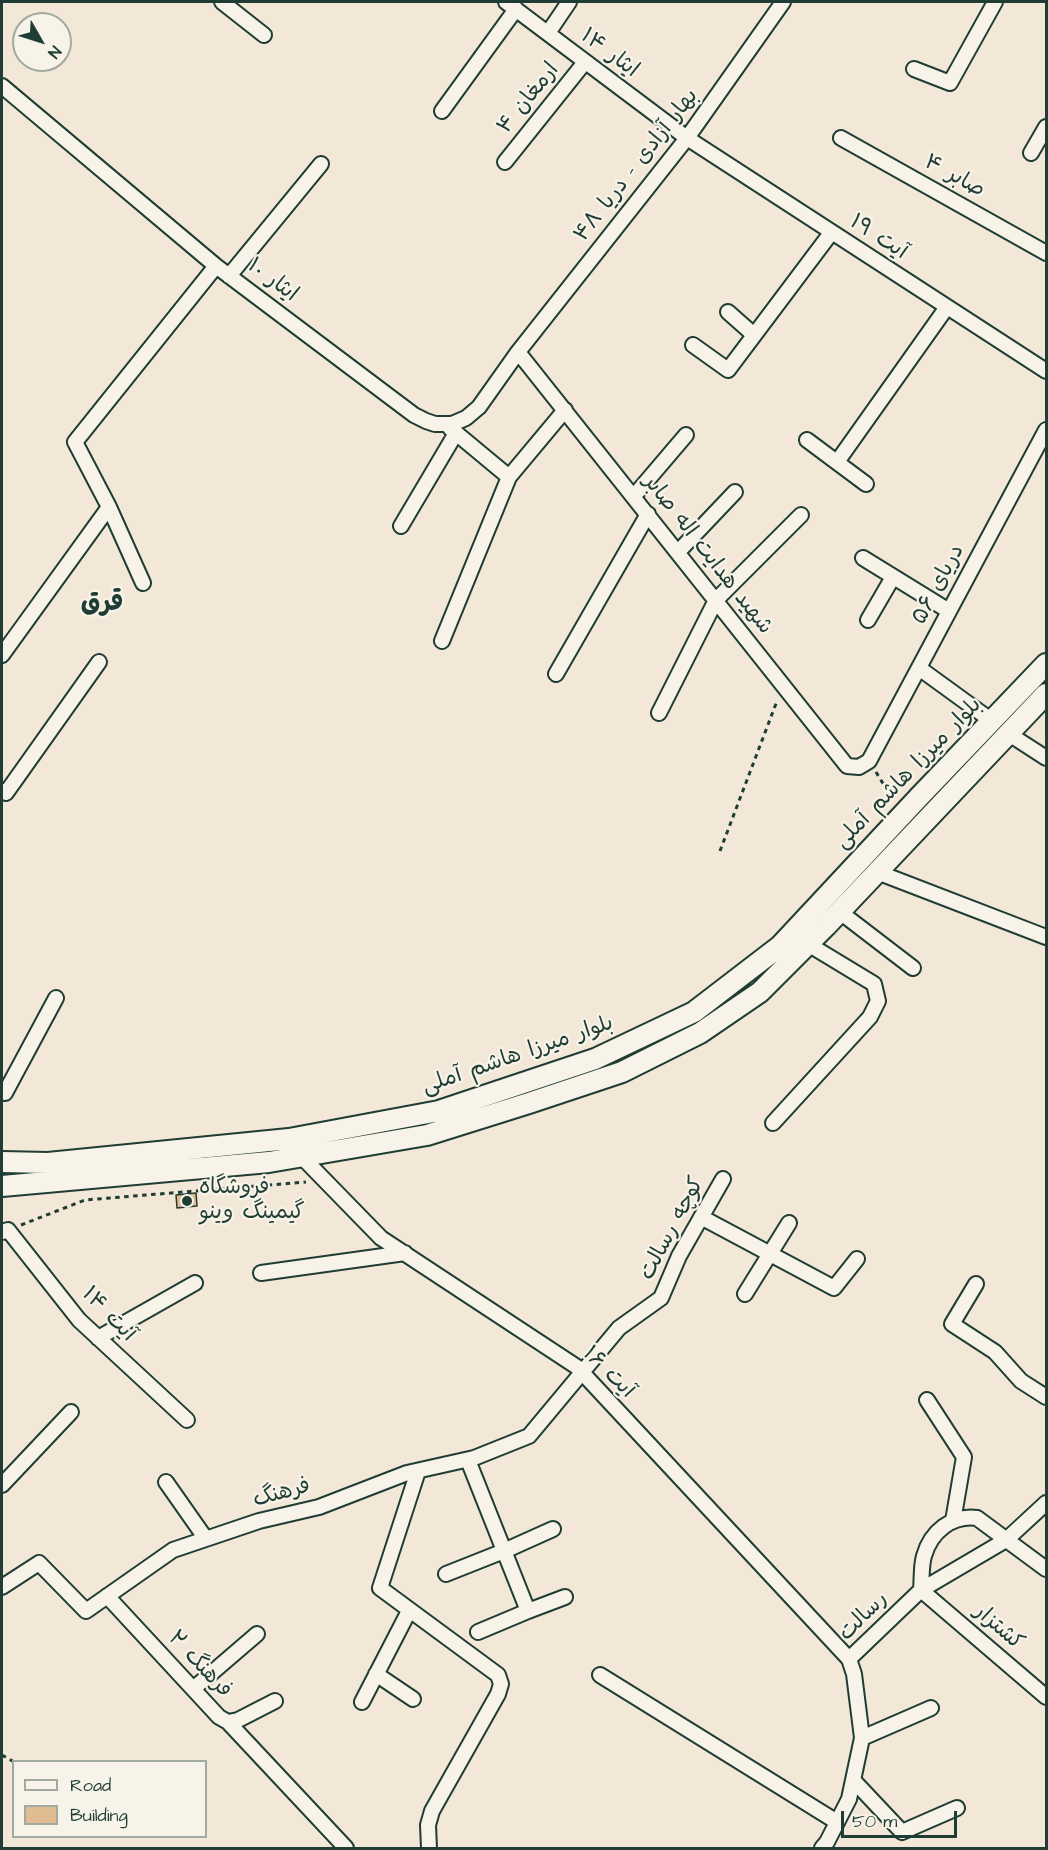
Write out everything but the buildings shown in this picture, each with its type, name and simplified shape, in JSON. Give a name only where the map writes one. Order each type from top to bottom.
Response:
[{"type":"main road","name":"بلوار میرزا هاشم آملی","points":[[2,1162],[48,1163],[289,1139],[439,1111],[595,1059],[694,1012],[780,946],[1047,664]]},
{"type":"main road","name":"بلوار میرزا هاشم آملی","points":[[2,1186],[269,1162],[427,1135],[622,1072],[708,1028],[760,992],[840,912],[1047,694]]},
{"type":"main road","points":[[905,812],[911,820],[921,826]]},
{"type":"main road","points":[[883,835],[893,839],[897,847],[896,853]]},
{"type":"main road","points":[[170,1151],[171,1171]]},
{"type":"street","points":[[222,2],[264,35]]},
{"type":"street","points":[[548,33],[569,2]]},
{"type":"street","name":"بهار آزادی - دریا ۴۸","points":[[518,352],[687,138],[783,2]]},
{"type":"street","points":[[914,69],[950,83],[995,2]]},
{"type":"street","points":[[442,111],[511,5]]},
{"type":"street","name":"ایثار ۱۴","points":[[511,5],[687,138]]},
{"type":"street","name":"ارمغان ۴","points":[[505,162],[585,62]]},
{"type":"street","name":"ایثار ۱۰","points":[[2,86],[229,276],[414,415],[451,429]]},
{"type":"street","points":[[1031,153],[1047,127]]},
{"type":"street","name":"آیت ۱۹","points":[[687,138],[1047,371]]},
{"type":"street","name":"صابر ۴","points":[[841,138],[1047,253]]},
{"type":"street","points":[[229,276],[321,164]]},
{"type":"street","points":[[693,345],[728,370],[831,233]]},
{"type":"street","points":[[143,583],[110,507],[75,442],[216,266]]},
{"type":"street","points":[[837,462],[946,307]]},
{"type":"street","points":[[728,312],[754,335]]},
{"type":"street","points":[[401,526],[451,429],[479,407],[518,352]]},
{"type":"street","name":"شهید هدایت اله صابر","points":[[518,352],[847,766],[859,767],[869,761]]},
{"type":"street","points":[[442,641],[509,477],[565,410]]},
{"type":"street","points":[[451,429],[509,477]]},
{"type":"street","name":"دریای ۵۶","points":[[869,761],[1047,430]]},
{"type":"street","points":[[634,496],[686,435]]},
{"type":"street","points":[[807,440],[866,484]]},
{"type":"street","points":[[678,552],[735,492]]},
{"type":"street","points":[[2,655],[110,507]]},
{"type":"street","points":[[556,674],[648,514]]},
{"type":"street","points":[[659,713],[716,600],[801,515]]},
{"type":"street","points":[[863,558],[949,611]]},
{"type":"street","points":[[868,620],[894,577]]},
{"type":"street","points":[[2,790],[6,793],[99,662]]},
{"type":"street","points":[[919,668],[992,721]]},
{"type":"street","points":[[1009,734],[1047,758]]},
{"type":"street","points":[[877,872],[1047,937]]},
{"type":"street","points":[[840,912],[913,968]]},
{"type":"street","points":[[773,1123],[870,1017],[878,1002],[874,984],[808,944]]},
{"type":"street","points":[[2,1091],[4,1093],[56,998]]},
{"type":"street","name":"آیت ۱۶","points":[[302,1157],[381,1238],[576,1367],[849,1659]]},
{"type":"street","name":"کوچه رسالت","points":[[582,1373],[620,1328],[661,1298],[679,1256],[723,1179]]},
{"type":"street","points":[[701,1217],[834,1288],[857,1259]]},
{"type":"street","points":[[745,1294],[789,1223]]},
{"type":"street","name":"آيت ۱۴","points":[[5,1231],[79,1320],[186,1420]]},
{"type":"street","points":[[261,1273],[405,1253]]},
{"type":"street","points":[[98,1338],[195,1283]]},
{"type":"street","points":[[976,1284],[952,1324],[995,1352],[1021,1381],[1047,1397]]},
{"type":"street","name":"فرهنگ","points":[[2,1587],[39,1563],[86,1611],[173,1550],[259,1521],[319,1507],[407,1473],[468,1460],[529,1436],[582,1373]]},
{"type":"street","points":[[927,1400],[964,1457],[953,1521],[964,1517],[977,1518],[1047,1569]]},
{"type":"street","points":[[2,1485],[71,1412]]},
{"type":"street","points":[[468,1460],[528,1611]]},
{"type":"street","points":[[418,1471],[380,1588],[498,1675],[501,1684],[498,1694],[432,1811],[428,1825],[429,1848]]},
{"type":"street","points":[[166,1482],[206,1539]]},
{"type":"street","points":[[921,1590],[1006,1540],[1047,1503]]},
{"type":"street","name":"رسالت","points":[[828,1846],[849,1799],[862,1738],[854,1674],[849,1659],[921,1590],[924,1556],[930,1542],[943,1526],[953,1521]]},
{"type":"street","points":[[446,1574],[553,1529]]},
{"type":"street","name":"کشتزار","points":[[921,1590],[1047,1697]]},
{"type":"street","name":"فرهنگ ۲","points":[[107,1596],[219,1717],[228,1722],[238,1720],[275,1701]]},
{"type":"street","points":[[478,1632],[566,1598]]},
{"type":"street","points":[[362,1702],[409,1611]]},
{"type":"street","points":[[193,1689],[257,1634]]},
{"type":"street","points":[[376,1674],[413,1699]]},
{"type":"street","points":[[600,1676],[837,1822]]},
{"type":"street","points":[[862,1738],[931,1708]]},
{"type":"street","points":[[228,1722],[346,1848]]},
{"type":"street","points":[[854,1781],[903,1832],[957,1808]]},
{"type":"path","points":[[720,851],[783,685]]},
{"type":"path","points":[[869,761],[905,812]]},
{"type":"path","points":[[5,1231],[85,1200],[325,1180]]},
{"type":"place","name":"فروشگاه گیمینگ وینو","points":[[187,1201]]},
{"type":"district","name":"قرق","points":[[102,605]]}]
